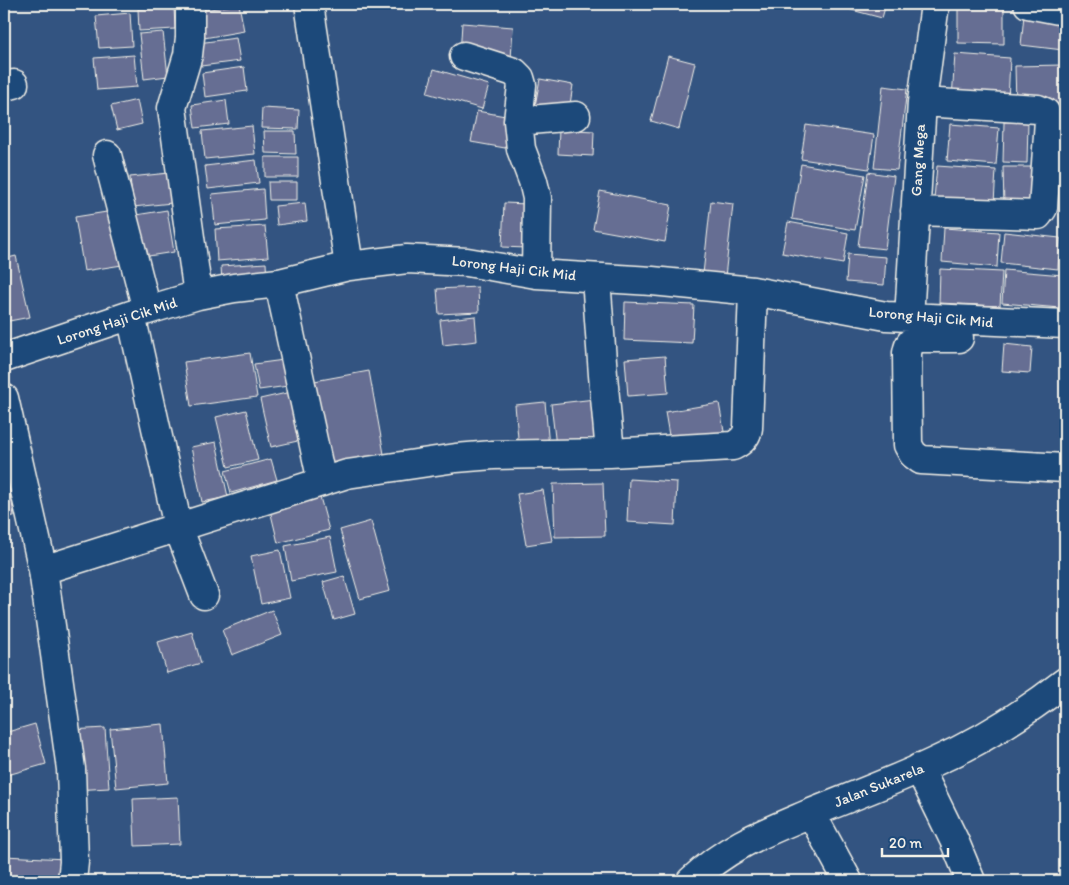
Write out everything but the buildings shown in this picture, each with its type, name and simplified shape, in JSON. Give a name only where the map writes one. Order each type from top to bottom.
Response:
[{"type":"street","points":[[190,4],[188,55],[172,108],[198,295]]},
{"type":"street","points":[[309,4],[350,266]]},
{"type":"street","name":"Gang Mega","points":[[908,318],[922,102],[935,4]]},
{"type":"street","points":[[1028,4],[1064,11]]},
{"type":"street","points":[[464,56],[514,72],[520,78],[522,85],[518,121],[522,149],[537,198],[536,274]]},
{"type":"street","points":[[915,210],[1038,215],[1043,208],[1049,120],[1044,112],[1038,109],[922,102]]},
{"type":"street","points":[[518,121],[576,116]]},
{"type":"street","points":[[107,155],[139,313],[178,527],[204,595]]},
{"type":"street","name":"Lorong Haji Cik Mid","points":[[4,358],[198,295],[234,288],[278,283],[350,266],[406,259],[467,262],[536,274],[652,280],[753,290],[886,316],[1065,324]]},
{"type":"street","points":[[596,278],[602,375],[610,453]]},
{"type":"street","points":[[278,283],[322,482]]},
{"type":"street","points":[[43,570],[347,474],[456,458],[494,455],[610,453],[732,446],[744,439],[748,433],[753,290]]},
{"type":"street","points":[[1065,342],[919,338],[909,345],[907,353],[908,445],[916,458],[921,460],[1065,468]]},
{"type":"street","points":[[4,398],[43,570],[71,769],[74,862],[72,881]]},
{"type":"street","name":"Jalan Sukarela","points":[[691,881],[736,846],[754,837],[969,745],[1009,722],[1065,682]]},
{"type":"street","points":[[919,768],[954,840],[971,881]]},
{"type":"street","points":[[811,813],[848,881]]}]
